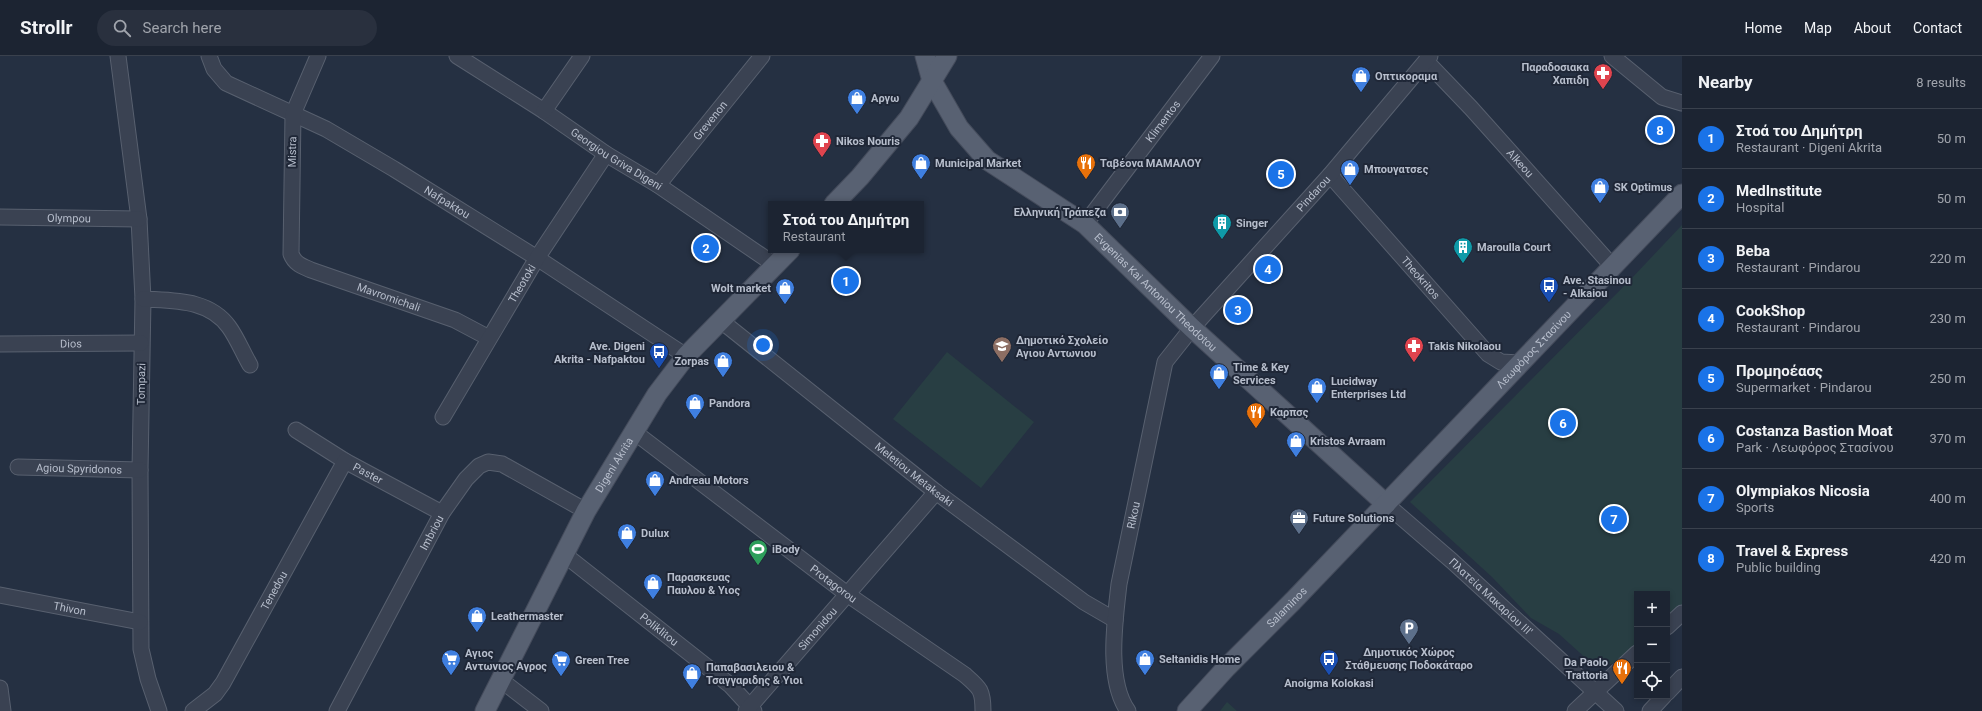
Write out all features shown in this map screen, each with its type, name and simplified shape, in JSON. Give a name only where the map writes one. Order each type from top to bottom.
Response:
[{"type":"main road","name":"Evgenias Kai Antoniou Theodotou","points":[[925,56],[932,81],[959,128],[987,160],[1085,224],[1192,328],[1386,504]]},
{"type":"main road","points":[[837,201],[860,177],[909,118],[947,56]]},
{"type":"main road","points":[[932,81],[952,56]]},
{"type":"main road","name":"Λεωφόρος Στασίνου","points":[[1386,504],[1682,194]]},
{"type":"main road","name":"Digeni Akrita","points":[[485,711],[586,511],[633,431],[657,394],[686,356],[787,253]]},
{"type":"main road","name":"Salaminos","points":[[1187,711],[1226,668],[1294,601],[1386,504]]},
{"type":"street","name":"Tompazi","points":[[118,56],[139,219],[143,299],[141,342],[140,470],[141,649],[148,679],[159,711]]},
{"type":"street","name":"Nafpaktou","points":[[209,56],[214,69],[226,82],[326,129],[354,145],[537,258],[686,356]]},
{"type":"street","name":"Mistra","points":[[291,254],[293,114],[318,56]]},
{"type":"street","name":"Georgiou Griva Digeni","points":[[456,56],[544,111],[606,154],[658,185],[775,265]]},
{"type":"street","points":[[544,111],[582,56]]},
{"type":"street","name":"Grevenon","points":[[658,185],[762,56]]},
{"type":"street","name":"Klimentos","points":[[1085,224],[1212,56]]},
{"type":"street","points":[[1612,56],[1662,97],[1682,103]]},
{"type":"street","name":"Pindarou","points":[[1192,328],[1330,175],[1428,59]]},
{"type":"street","name":"Alkeou","points":[[1428,59],[1613,267]]},
{"type":"street","name":"Theotoki","points":[[443,417],[537,258],[606,154]]},
{"type":"street","name":"Theokritos","points":[[1330,175],[1488,354],[1501,362],[1520,363]]},
{"type":"street","name":"Olympou","points":[[0,217],[139,219]]},
{"type":"street","name":"Mavromichali","points":[[291,254],[295,262],[306,268],[455,320],[489,338]]},
{"type":"street","points":[[143,299],[182,301],[196,304],[213,312],[230,327],[250,365]]},
{"type":"street","name":"Meletiou Metaksaki","points":[[720,320],[936,492],[1084,602],[1115,620]]},
{"type":"street","name":"Rikou","points":[[1128,711],[1122,703],[1116,678],[1115,620],[1119,584],[1165,362],[1192,328]]},
{"type":"street","name":"Dios","points":[[0,344],[141,342]]},
{"type":"street","name":"Paster","points":[[296,430],[345,461],[442,513]]},
{"type":"street","name":"Protagorou","points":[[633,431],[847,594],[965,675],[980,689],[983,699],[983,711]]},
{"type":"street","name":"Tenedou","points":[[193,711],[215,694],[223,683],[345,461]]},
{"type":"street","name":"Imbriou","points":[[337,711],[442,513],[466,479],[479,466],[488,462],[502,464],[512,468],[586,511]]},
{"type":"street","name":"Agiou Spyridonos","points":[[18,467],[140,470]]},
{"type":"street","name":"Simonidou","points":[[750,709],[936,492]]},
{"type":"street","name":"Πλατεία Μακαρίου ΙΙΙ'","points":[[1386,504],[1452,561],[1616,711]]},
{"type":"street","name":"Poliklitou","points":[[565,555],[730,685],[750,709]]},
{"type":"street","name":"Thivon","points":[[0,595],[140,622]]},
{"type":"street","points":[[1670,624],[1682,613]]},
{"type":"street","points":[[1575,711],[1634,657]]},
{"type":"street","points":[[1670,690],[1682,677]]},
{"type":"street","points":[[501,680],[541,711]]},
{"type":"street","points":[[0,688],[3,711]]},
{"type":"street","points":[[1650,711],[1661,699]]},
{"type":"green space","points":[[1682,225],[1682,608],[1670,618],[1670,591],[1634,591],[1634,651],[1622,661],[1600,665],[1590,662],[1559,634],[1531,618],[1492,577],[1410,502],[1630,280]]},
{"type":"green space","points":[[947,352],[1034,422],[981,488],[893,419]]},
{"type":"green space","points":[[1227,702],[1237,711],[1220,711]]},
{"type":"place","name":"Παραδοσιακα Χαπιδη","points":[[1603,90]]},
{"type":"place","name":"Οπτικοραμα","points":[[1361,93]]},
{"type":"place","name":"Αργω","points":[[857,115]]},
{"type":"place","name":"Travel & Express","points":[[1660,130]]},
{"type":"place","name":"Nikos Nouris","points":[[822,158]]},
{"type":"place","name":"Προμηοέασς","points":[[1281,174]]},
{"type":"place","name":"Municipal Market","points":[[921,180]]},
{"type":"place","name":"Ταβέονα ΜΑΜΑΛΟΥ","points":[[1086,180]]},
{"type":"place","name":"Μπουγατσες","points":[[1350,186]]},
{"type":"place","name":"SK Optimus","points":[[1600,204]]},
{"type":"place","name":"Ελληνική Τράπεζα","points":[[1120,229]]},
{"type":"place","name":"Singer","points":[[1222,240]]},
{"type":"place","name":"MedInstitute","points":[[706,248]]},
{"type":"place","name":"Maroulla Court","points":[[1463,264]]},
{"type":"place","name":"CookShop","points":[[1268,269]]},
{"type":"place","name":"Στοά του Δημήτρη","points":[[846,281]]},
{"type":"place","name":"Ave. Stasinou - Alkaiou","points":[[1549,303]]},
{"type":"place","name":"Wolt market","points":[[785,305]]},
{"type":"place","name":"Beba","points":[[1238,310]]},
{"type":"place","name":"Δημοτικό Σχολείο Αγιου Αντωνιου","points":[[1002,363]]},
{"type":"place","name":"Takis Nikolaou","points":[[1414,363]]},
{"type":"place","name":"Ave. Digeni Akrita - Nafpaktou","points":[[659,369]]},
{"type":"place","name":"Zorpas","points":[[723,378]]},
{"type":"place","name":"Time & Key Services","points":[[1219,390]]},
{"type":"place","name":"Lucidway Enterprises Ltd","points":[[1317,404]]},
{"type":"place","name":"Pandora","points":[[695,420]]},
{"type":"place","name":"Costanza Bastion Moat","points":[[1563,423]]},
{"type":"place","name":"Καρπσς","points":[[1256,429]]},
{"type":"place","name":"Kristos Avraam","points":[[1296,458]]},
{"type":"place","name":"Andreau Motors","points":[[655,497]]},
{"type":"place","name":"Olympiakos Nicosia","points":[[1614,519]]},
{"type":"place","name":"Future Solutions","points":[[1299,535]]},
{"type":"place","name":"Dulux","points":[[627,550]]},
{"type":"place","name":"iBody","points":[[758,566]]},
{"type":"place","name":"Παρασκευας Παυλου & Υιος","points":[[653,600]]},
{"type":"place","name":"Leathermaster","points":[[477,633]]},
{"type":"place","name":"Δημοτικός Χώρος Στάθμευσης Ποδοκάταρο","points":[[1409,645]]},
{"type":"place","name":"Αγιος Αντωνιος Αγρος","points":[[451,676]]},
{"type":"place","name":"Seltanidis Home","points":[[1145,676]]},
{"type":"place","name":"Anoigma Kolokasi","points":[[1329,676]]},
{"type":"place","name":"Green Tree","points":[[561,677]]},
{"type":"place","name":"Da Paolo Trattoria","points":[[1622,685]]},
{"type":"place","name":"Παπαβασιλειου & Τσαγγαριδης & Υιοι","points":[[692,690]]}]
